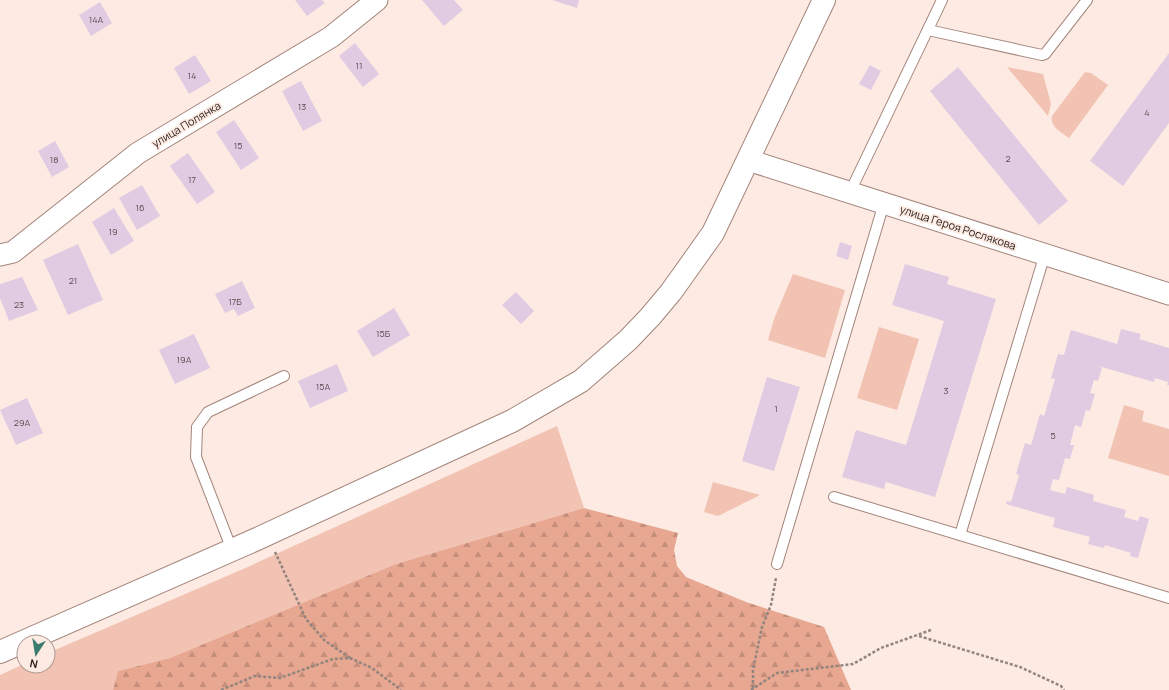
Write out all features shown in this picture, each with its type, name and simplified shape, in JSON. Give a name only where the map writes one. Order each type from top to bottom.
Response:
[{"type":"street","name":"улица Полянка","points":[[0,255],[13,252],[138,153],[331,37],[377,0]]},
{"type":"street","points":[[0,652],[232,550],[512,421],[581,382],[628,340],[672,292],[713,233],[824,0]]},
{"type":"street","name":"улица Героя Рослякова","points":[[748,160],[1169,294]]},
{"type":"lane","points":[[850,192],[942,0]]},
{"type":"lane","points":[[928,30],[1042,55],[1087,0]]},
{"type":"lane","points":[[778,564],[884,203]]},
{"type":"lane","points":[[960,535],[1045,254]]},
{"type":"lane","points":[[232,550],[196,457],[197,427],[208,412],[284,376]]},
{"type":"lane","points":[[834,497],[1169,598]]},
{"type":"path","points":[[266,534],[306,619],[324,640],[350,658],[372,668],[401,690]]},
{"type":"path","points":[[752,689],[753,670],[762,627],[771,605],[778,564]]},
{"type":"path","points":[[752,689],[777,674],[853,664],[881,648],[919,636],[931,630]]},
{"type":"path","points":[[919,636],[1020,667],[1061,686],[1064,690]]},
{"type":"path","points":[[221,690],[256,676],[280,678],[332,659],[350,658]]},
{"type":"shaded area","points":[[1007,67],[1043,74],[1051,104],[1048,116]]},
{"type":"shaded area","points":[[1085,72],[1091,73],[1108,85],[1069,138],[1054,126],[1052,116]]},
{"type":"shaded area","points":[[793,274],[845,290],[825,358],[768,340],[774,319]]},
{"type":"shaded area","points":[[879,327],[919,339],[897,410],[857,398]]},
{"type":"shaded area","points":[[1124,405],[1144,411],[1142,421],[1169,429],[1169,476],[1108,458]]},
{"type":"shaded area","points":[[557,426],[584,508],[396,564],[170,658],[118,671],[113,690],[0,690],[0,675],[16,668],[16,674],[56,674],[56,650],[241,570]]},
{"type":"shaded area","points":[[713,482],[760,495],[718,516],[704,512]]},
{"type":"green space","points":[[584,508],[678,533],[674,550],[677,566],[686,577],[746,602],[824,627],[851,690],[113,690],[118,671],[170,658],[396,564]]},
{"type":"building","points":[[295,0],[322,0],[325,3],[307,16]]},
{"type":"building","points":[[422,0],[454,0],[463,10],[444,26]]},
{"type":"building","points":[[552,0],[579,0],[577,8]]},
{"type":"building","points":[[100,2],[112,23],[91,36],[79,15]]},
{"type":"building","points":[[355,43],[379,74],[363,87],[339,56]]},
{"type":"building","points":[[1169,53],[1169,123],[1123,186],[1090,161]]},
{"type":"building","points":[[195,55],[211,81],[189,94],[174,68]]},
{"type":"building","points":[[870,65],[881,71],[871,90],[859,84]]},
{"type":"building","points":[[958,67],[1068,201],[1039,225],[930,91]]},
{"type":"building","points":[[301,81],[322,121],[303,131],[282,91]]},
{"type":"building","points":[[234,120],[259,158],[241,170],[216,132]]},
{"type":"building","points":[[55,141],[69,167],[52,177],[38,151]]},
{"type":"building","points":[[188,153],[215,192],[197,204],[170,166]]},
{"type":"building","points":[[142,185],[160,216],[137,230],[119,198]]},
{"type":"building","points":[[114,208],[134,241],[111,255],[92,222]]},
{"type":"building","points":[[840,242],[852,246],[848,260],[836,256]]},
{"type":"building","points":[[78,244],[103,300],[68,315],[43,260]]},
{"type":"building","points":[[905,264],[949,277],[947,284],[996,299],[935,497],[886,482],[884,489],[842,477],[856,430],[906,445],[944,321],[892,305]]},
{"type":"building","points":[[22,277],[38,310],[9,321],[0,298],[0,284]]},
{"type":"building","points":[[242,281],[255,308],[238,316],[234,309],[225,313],[215,294]]},
{"type":"building","points":[[516,292],[534,311],[521,324],[502,305]]},
{"type":"building","points":[[394,308],[410,335],[373,357],[357,331]]},
{"type":"building","points":[[1121,329],[1141,334],[1139,339],[1169,348],[1169,385],[1167,385],[1168,382],[1155,378],[1154,382],[1098,366],[1102,368],[1098,381],[1094,380],[1090,393],[1095,394],[1090,411],[1086,410],[1081,427],[1075,425],[1070,445],[1074,445],[1070,459],[1065,458],[1059,480],[1053,479],[1050,490],[1065,494],[1067,487],[1094,495],[1093,501],[1126,510],[1124,517],[1138,521],[1140,516],[1149,519],[1138,558],[1130,556],[1131,553],[1105,545],[1104,548],[1088,544],[1090,537],[1053,527],[1055,518],[1006,504],[1007,501],[1011,502],[1019,475],[1016,474],[1025,443],[1031,445],[1040,414],[1044,416],[1055,379],[1051,378],[1058,354],[1064,355],[1071,330],[1117,344]]},
{"type":"building","points":[[194,334],[210,368],[175,384],[159,350]]},
{"type":"building","points":[[337,364],[348,391],[310,408],[298,381]]},
{"type":"building","points":[[767,377],[800,387],[774,471],[742,461]]},
{"type":"building","points":[[27,398],[43,433],[16,445],[0,410]]}]
